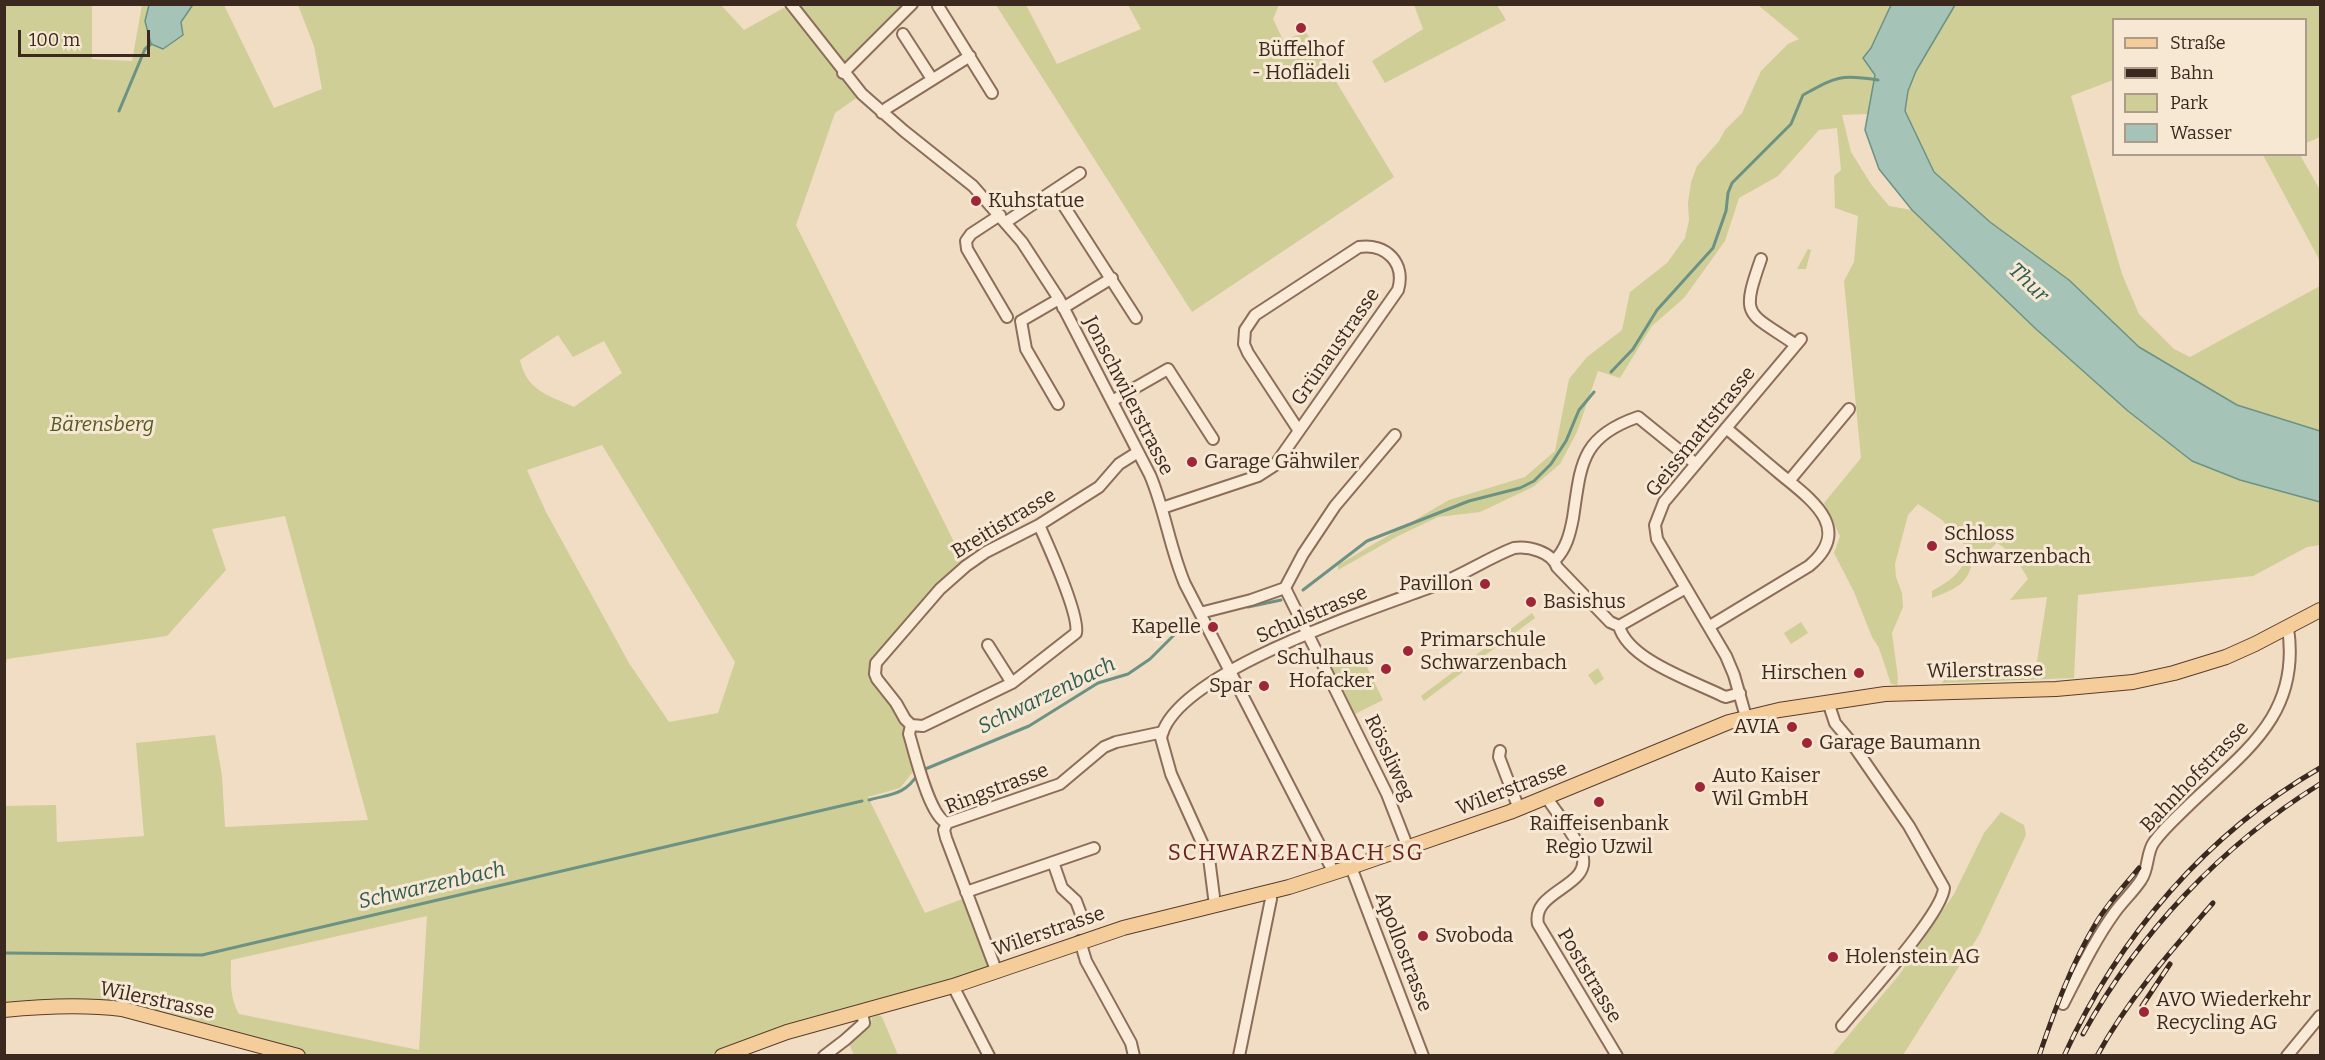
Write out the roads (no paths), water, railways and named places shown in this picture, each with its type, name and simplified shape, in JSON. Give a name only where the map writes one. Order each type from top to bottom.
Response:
[{"type":"main road","name":"Wilerstrasse","points":[[722,1056],[787,1032],[953,986],[1123,928],[1270,892],[1334,873],[1519,809],[1712,728],[1746,717],[1828,702],[1904,692],[2056,689],[2133,682],[2174,673],[2226,657],[2320,610]]},
{"type":"main road","name":"Wilerstrasse","points":[[4,1010],[64,1005],[122,1009],[298,1056]]},
{"type":"street","name":"Jonschwilerstrasse","points":[[791,4],[843,73],[882,113],[973,186],[1003,218],[1036,261],[1138,452],[1157,492],[1173,553],[1200,613],[1334,873]]},
{"type":"street","points":[[843,73],[912,4]]},
{"type":"street","points":[[938,6],[992,93]]},
{"type":"street","points":[[903,34],[932,79]]},
{"type":"street","points":[[882,113],[970,56]]},
{"type":"street","points":[[1007,317],[967,249],[966,241],[971,234],[1080,173]]},
{"type":"street","points":[[1064,206],[1136,318]]},
{"type":"street","name":"Grünaustrasse","points":[[1162,508],[1267,471],[1275,465],[1299,431],[1398,290],[1400,283],[1398,268],[1391,257],[1380,248],[1371,245],[1359,247],[1255,315],[1248,324],[1244,335],[1248,353],[1299,431]]},
{"type":"street","name":"Geissmattstrasse","points":[[1746,717],[1726,656],[1659,543],[1655,525],[1664,502],[1798,342],[1750,311],[1750,292],[1761,259]]},
{"type":"street","points":[[1058,405],[1026,349],[1021,321],[1112,278]]},
{"type":"street","points":[[1112,401],[1168,369],[1213,439]]},
{"type":"street","points":[[1789,481],[1849,410]]},
{"type":"street","points":[[1555,560],[1562,553],[1571,528],[1583,460],[1591,447],[1606,431],[1638,417],[1696,464]]},
{"type":"street","points":[[1710,627],[1807,567],[1824,549],[1828,541],[1829,529],[1820,509],[1726,428]]},
{"type":"street","points":[[1200,613],[1251,600],[1285,588],[1302,554],[1335,506],[1395,435]]},
{"type":"street","name":"Breitistrasse","points":[[947,823],[936,813],[923,777],[909,734],[912,725],[905,719],[896,703],[877,679],[875,668],[878,658],[940,589],[966,566],[986,552],[1039,525],[1099,487],[1119,464],[1138,452]]},
{"type":"street","points":[[912,725],[922,726],[1012,683],[1067,642],[1077,629],[1075,615],[1055,560],[1039,525]]},
{"type":"street","name":"Schulstrasse","points":[[1162,732],[1171,717],[1184,703],[1230,672],[1308,633],[1442,583],[1514,548],[1523,547],[1536,550],[1555,560],[1557,567],[1610,622],[1619,626],[1622,633],[1640,654],[1723,696],[1740,693]]},
{"type":"street","name":"Rössliweg","points":[[1285,588],[1387,794],[1408,848]]},
{"type":"street","points":[[1619,626],[1686,588]]},
{"type":"street","name":"Bahnhofstrasse","points":[[2063,1004],[2088,954],[2115,913],[2142,879],[2153,843],[2251,746],[2266,729],[2278,709],[2290,666],[2288,628]]},
{"type":"street","points":[[988,645],[1012,683]]},
{"type":"street","points":[[1828,702],[1835,723],[1909,826],[1944,888],[1938,906],[1842,1026]]},
{"type":"street","points":[[1162,732],[1161,738],[1166,759],[1209,858],[1215,905]]},
{"type":"street","name":"Ringstrasse","points":[[996,970],[946,838],[944,830],[947,823],[1060,784],[1104,747],[1116,742],[1162,732]]},
{"type":"street","points":[[1500,751],[1499,757],[1519,809]]},
{"type":"street","name":"Poststrasse","points":[[1547,798],[1582,853],[1583,864],[1575,878],[1540,908],[1538,924],[1617,1056]]},
{"type":"street","points":[[966,892],[1094,848]]},
{"type":"street","points":[[1053,862],[1062,888],[1076,901],[1083,917]]},
{"type":"street","name":"Apollostrasse","points":[[1352,867],[1422,1053]]},
{"type":"street","points":[[1239,1056],[1271,899],[1270,892]]},
{"type":"street","points":[[1080,941],[1086,961],[1131,1043],[1134,1056]]},
{"type":"street","points":[[953,986],[989,1056]]},
{"type":"street","points":[[824,1056],[864,1023],[862,1012]]},
{"type":"street","points":[[2287,1056],[2320,1016]]},
{"type":"water","points":[[149,5],[192,6],[181,22],[183,35],[163,49],[151,44],[145,21]]},
{"type":"water","name":"Thur","points":[[1891,5],[1955,5],[1916,71],[1908,91],[1905,111],[1934,172],[1990,222],[2069,280],[2139,347],[2237,405],[2320,431],[2320,502],[2240,480],[2192,461],[2128,411],[2036,329],[1912,210],[1879,169],[1865,130],[1875,75],[1863,58],[1871,48]]},
{"type":"waterway","points":[[119,111],[145,49],[151,44]]},
{"type":"waterway","name":"Schwarzenbach","points":[[1611,372],[1633,349],[1657,310],[1713,248],[1726,211],[1728,193],[1732,183],[1791,124],[1803,95],[1838,78],[1878,80]]},
{"type":"waterway","name":"Schwarzenbach","points":[[1303,590],[1367,541],[1469,501],[1520,488],[1534,481],[1551,464],[1566,441],[1579,410],[1594,392]]},
{"type":"waterway","name":"Schwarzenbach","points":[[1248,607],[1281,600]]},
{"type":"waterway","name":"Schwarzenbach","points":[[923,770],[1029,726],[1098,683],[1128,674],[1150,659],[1179,630],[1199,619]]},
{"type":"waterway","name":"Schwarzenbach","points":[[869,800],[903,790],[918,774]]},
{"type":"waterway","name":"Schwarzenbach","points":[[4,953],[202,955],[862,801]]},
{"type":"railway","points":[[2064,1056],[2111,970],[2170,892],[2204,856],[2240,824],[2279,794],[2320,768]]},
{"type":"railway","points":[[2083,1034],[2130,961],[2186,894],[2250,835],[2284,808],[2320,784]]},
{"type":"railway","points":[[2039,1056],[2064,988],[2087,939],[2106,908],[2139,868]]},
{"type":"railway","points":[[2097,1056],[2136,995],[2213,903]]},
{"type":"railway","points":[[2142,1006],[2170,964]]},
{"type":"place","name":"Büffelhof - Hoflädeli","points":[[1301,28]]},
{"type":"place","name":"Kuhstatue","points":[[976,201]]},
{"type":"place","name":"Garage Gähwiler","points":[[1192,462]]},
{"type":"place","name":"Schloss Schwarzenbach","points":[[1932,546]]},
{"type":"place","name":"Pavillon","points":[[1485,584]]},
{"type":"place","name":"Basishus","points":[[1531,602]]},
{"type":"place","name":"Kapelle","points":[[1213,627]]},
{"type":"place","name":"Primarschule Schwarzenbach","points":[[1408,651]]},
{"type":"place","name":"Schulhaus Hofacker","points":[[1386,669]]},
{"type":"place","name":"Hirschen","points":[[1859,673]]},
{"type":"place","name":"Spar","points":[[1264,686]]},
{"type":"place","name":"AVIA","points":[[1792,727]]},
{"type":"place","name":"Garage Baumann","points":[[1807,743]]},
{"type":"place","name":"Auto Kaiser Wil GmbH","points":[[1700,787]]},
{"type":"place","name":"Raiffeisenbank Regio Uzwil","points":[[1599,802]]},
{"type":"place","name":"Svoboda","points":[[1423,936]]},
{"type":"place","name":"Holenstein AG","points":[[1833,957]]},
{"type":"place","name":"AVO Wiederkehr Recycling AG","points":[[2144,1012]]},
{"type":"district","name":"SCHWARZENBACH SG","points":[[1296,854]]},
{"type":"park label","name":"Bärensberg","points":[[102,425]]}]
